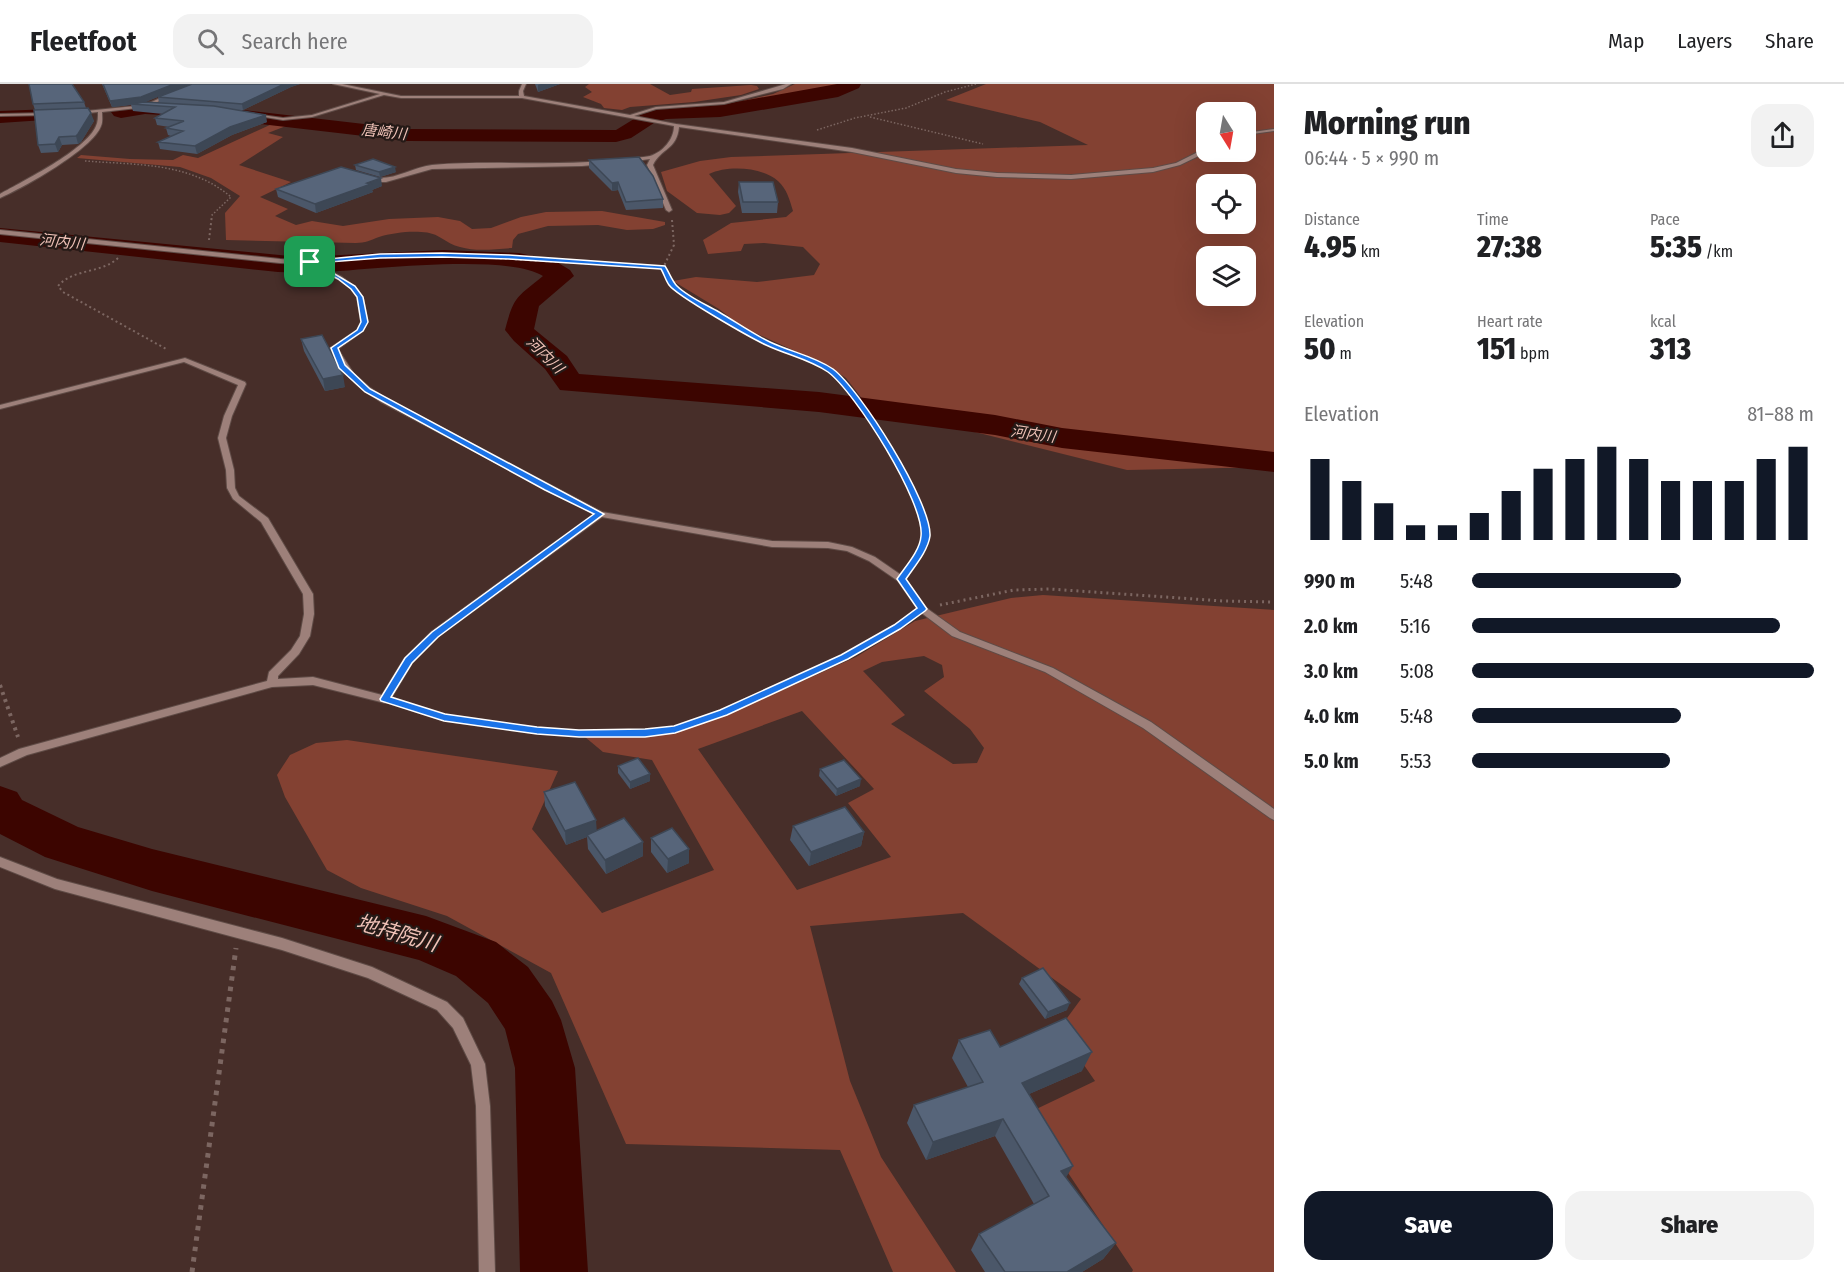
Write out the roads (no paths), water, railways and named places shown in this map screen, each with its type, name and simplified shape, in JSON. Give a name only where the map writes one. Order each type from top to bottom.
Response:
[{"type":"street","points":[[335,84],[382,95],[419,98],[522,97],[676,125],[788,140],[956,171],[1035,177],[1071,177],[1154,170],[1178,164],[1196,155]]},
{"type":"street","points":[[522,97],[521,91],[524,84]]},
{"type":"street","points":[[629,116],[656,108],[724,102],[789,84]]},
{"type":"street","points":[[146,106],[179,92]]},
{"type":"street","points":[[246,114],[284,119],[312,116],[382,95]]},
{"type":"street","points":[[65,114],[146,106],[161,107]]},
{"type":"street","points":[[0,196],[64,159],[93,134],[99,126],[100,112]]},
{"type":"street","points":[[0,115],[54,114]]},
{"type":"street","points":[[669,210],[650,165],[654,157],[672,143],[677,129],[676,125]]},
{"type":"street","points":[[1256,132],[1274,130]]},
{"type":"street","points":[[625,160],[654,157]]},
{"type":"street","points":[[365,177],[380,182],[387,181],[429,167],[564,166],[606,162]]},
{"type":"street","points":[[0,232],[313,264],[346,283],[360,297],[364,322],[360,331],[334,348],[342,366],[368,391],[548,489],[600,514],[772,543],[828,545],[849,549],[872,559],[901,579],[922,609],[956,634],[1048,670],[1147,724],[1274,814]]},
{"type":"street","points":[[0,407],[185,360],[242,384],[228,416],[222,438],[230,470],[231,488],[236,498],[265,520],[308,594],[309,614],[305,636],[295,652],[273,675],[272,683]]},
{"type":"street","points":[[4,761],[23,752],[272,683],[313,681],[385,699],[408,661],[435,634],[600,514]]},
{"type":"street","points":[[0,862],[56,884],[282,944],[372,973],[442,1006],[458,1023],[478,1064],[483,1106],[487,1272]]},
{"type":"waterway","name":"唐崎川","points":[[649,118],[664,113],[720,111],[838,91],[852,84]]},
{"type":"waterway","name":"唐崎川","points":[[121,112],[145,108],[201,111],[407,135],[616,136],[624,134],[645,121]]},
{"type":"waterway","name":"唐崎川","points":[[0,117],[52,115]]},
{"type":"waterway","name":"河内川","points":[[0,235],[278,264],[314,265],[444,257],[519,261],[546,266],[561,276],[526,303],[519,330],[560,367],[571,383],[819,402],[995,425],[1062,438],[1274,462]]},
{"type":"waterway","name":"地持院川","points":[[0,805],[3,813],[63,843],[152,870],[426,939],[476,959],[508,985],[532,1020],[545,1068],[554,1272]]}]
